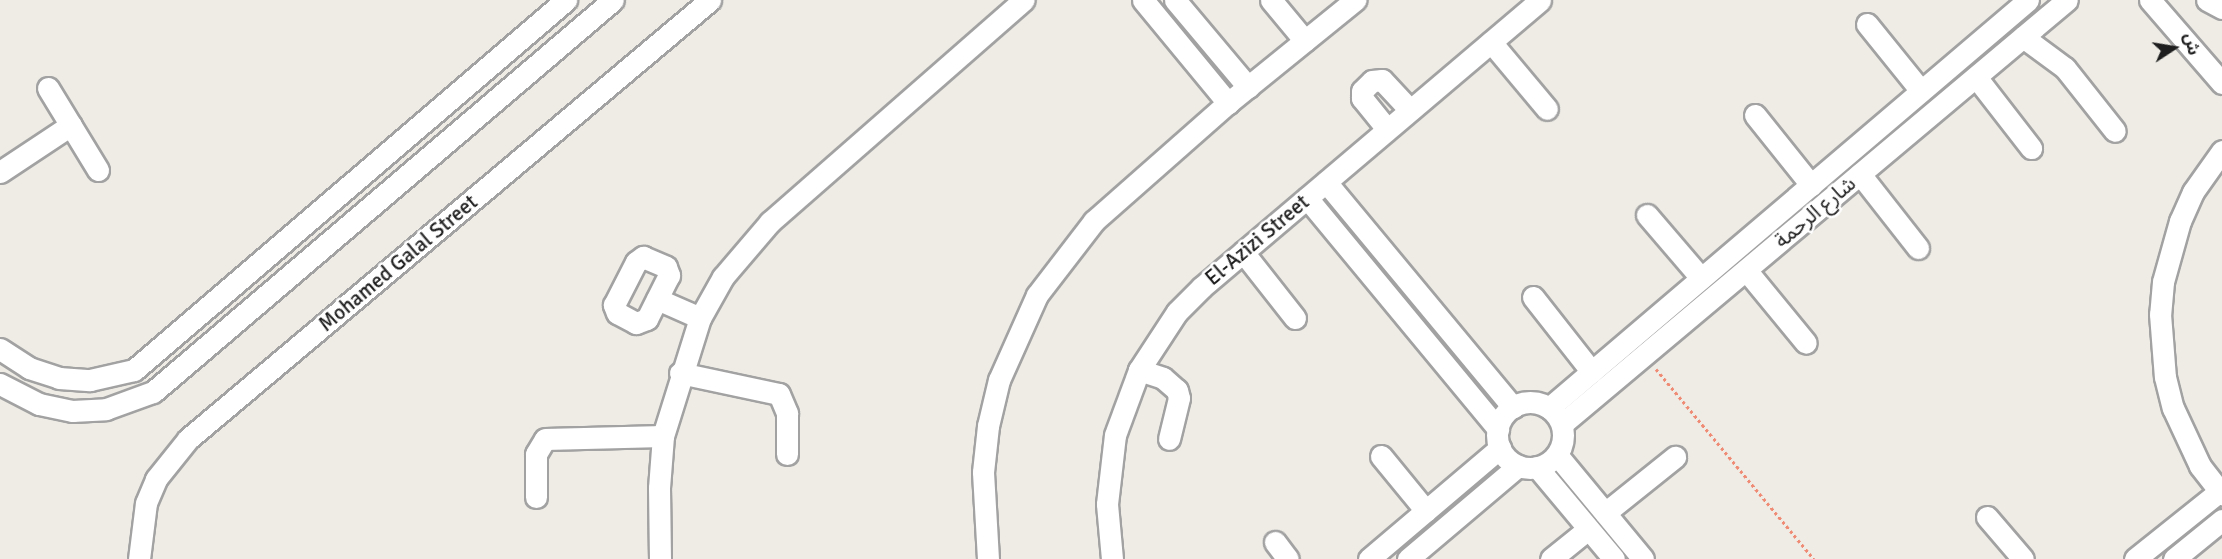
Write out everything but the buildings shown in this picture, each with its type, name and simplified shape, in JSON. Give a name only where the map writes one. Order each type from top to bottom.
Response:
[{"type":"street","points":[[0,349],[29,368],[59,378],[90,380],[134,370],[566,0]]},
{"type":"street","points":[[0,384],[39,404],[72,411],[106,409],[153,392],[613,0]]},
{"type":"street","name":"Mohamed Galal Street","points":[[139,559],[146,503],[156,479],[188,439],[710,0]]},
{"type":"street","points":[[660,559],[659,488],[663,436],[680,373],[700,318],[723,277],[770,222],[1024,0]]},
{"type":"street","points":[[1143,0],[1228,103]]},
{"type":"street","points":[[1175,0],[1248,87]]},
{"type":"street","points":[[1271,0],[1305,41]]},
{"type":"street","points":[[988,559],[983,472],[988,426],[1003,369],[1037,295],[1094,221],[1228,103],[1355,0]]},
{"type":"street","name":"El-Azizi Street","points":[[1112,559],[1107,504],[1114,435],[1139,370],[1178,312],[1243,252],[1540,0]]},
{"type":"street","name":"شارع الرحمة","points":[[1555,416],[1592,372],[2028,0]]},
{"type":"street","name":"شارع الرحمة","points":[[1555,416],[1645,355],[2067,0]]},
{"type":"street","points":[[2150,0],[2222,83]]},
{"type":"street","points":[[2207,0],[2222,8]]},
{"type":"street","points":[[1867,24],[1921,91]]},
{"type":"street","points":[[2023,37],[2065,68],[2115,131]]},
{"type":"street","points":[[1491,42],[1547,110]]},
{"type":"street","points":[[1976,77],[2031,148]]},
{"type":"street","points":[[1387,129],[1362,98],[1362,91],[1372,81],[1382,80],[1410,110]]},
{"type":"street","points":[[48,88],[98,170]]},
{"type":"street","points":[[1755,115],[1811,185]]},
{"type":"street","points":[[0,172],[71,125]]},
{"type":"street","points":[[2135,559],[2221,492],[2200,466],[2174,408],[2165,377],[2160,314],[2163,282],[2180,221],[2193,192],[2222,151]]},
{"type":"street","points":[[1860,174],[1918,248]]},
{"type":"street","points":[[1326,182],[1513,407]]},
{"type":"street","points":[[1307,198],[1499,438],[1588,529],[1614,559]]},
{"type":"street","points":[[1647,215],[1701,278]]},
{"type":"street","points":[[1243,252],[1295,318]]},
{"type":"street","points":[[1746,270],[1806,343]]},
{"type":"street","points":[[1533,297],[1592,372]]},
{"type":"street","points":[[657,299],[700,318]]},
{"type":"street","points":[[1139,370],[1163,378],[1177,390],[1179,398],[1168,439]]},
{"type":"street","points":[[680,373],[779,394],[788,413],[787,454]]},
{"type":"street","points":[[1407,559],[1528,467],[1557,455],[1562,446],[1555,416],[1531,402],[1513,407]]},
{"type":"street","points":[[1369,559],[1426,511],[1499,438],[1513,407]]},
{"type":"street","points":[[536,497],[537,454],[545,439],[663,436]]},
{"type":"street","points":[[1557,455],[1643,559]]},
{"type":"street","points":[[1381,456],[1426,511]]},
{"type":"street","points":[[1605,513],[1675,457]]},
{"type":"street","points":[[1987,517],[2023,559]]},
{"type":"street","points":[[2174,559],[2222,520]]},
{"type":"street","points":[[1551,559],[1588,529]]},
{"type":"street","points":[[1275,542],[1288,559]]},
{"type":"path","points":[[1645,355],[1814,559]]}]
